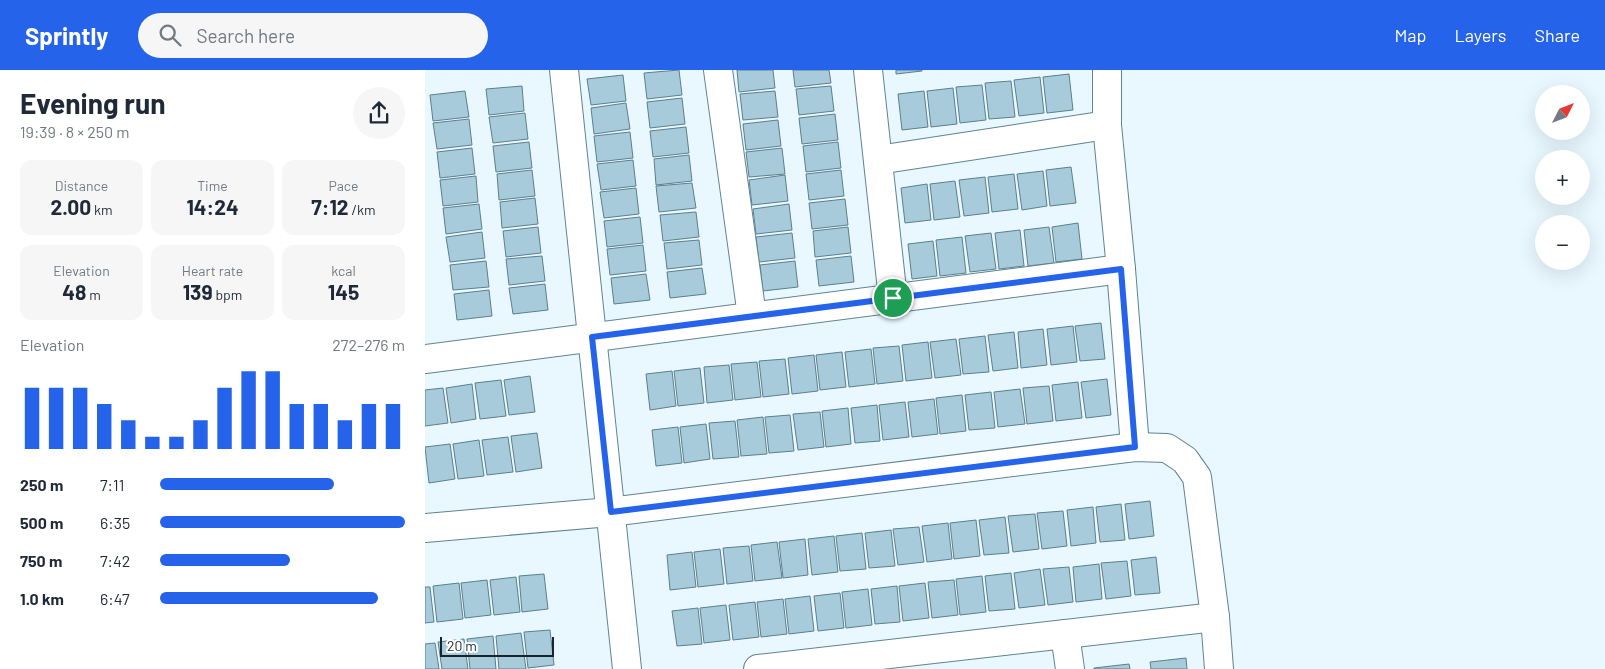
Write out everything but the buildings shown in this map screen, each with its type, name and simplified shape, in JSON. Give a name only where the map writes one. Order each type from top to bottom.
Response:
[{"type":"street","points":[[565,70],[627,669]]},
{"type":"street","points":[[718,70],[752,316]]},
{"type":"street","points":[[868,70],[893,298]]},
{"type":"street","points":[[1107,70],[1107,125],[1135,447]]},
{"type":"street","points":[[878,160],[1107,125]]},
{"type":"street","points":[[425,358],[1121,269]]},
{"type":"street","points":[[425,528],[611,512],[1135,447],[1167,448],[1185,460],[1197,477],[1215,616],[1219,669]]},
{"type":"street","points":[[769,668],[921,660],[1065,634],[1215,616]]},
{"type":"street","points":[[1065,634],[1069,669]]},
{"type":"route","points":[[1121,269],[1135,447],[611,512],[592,337],[893,298],[1121,269]]}]
